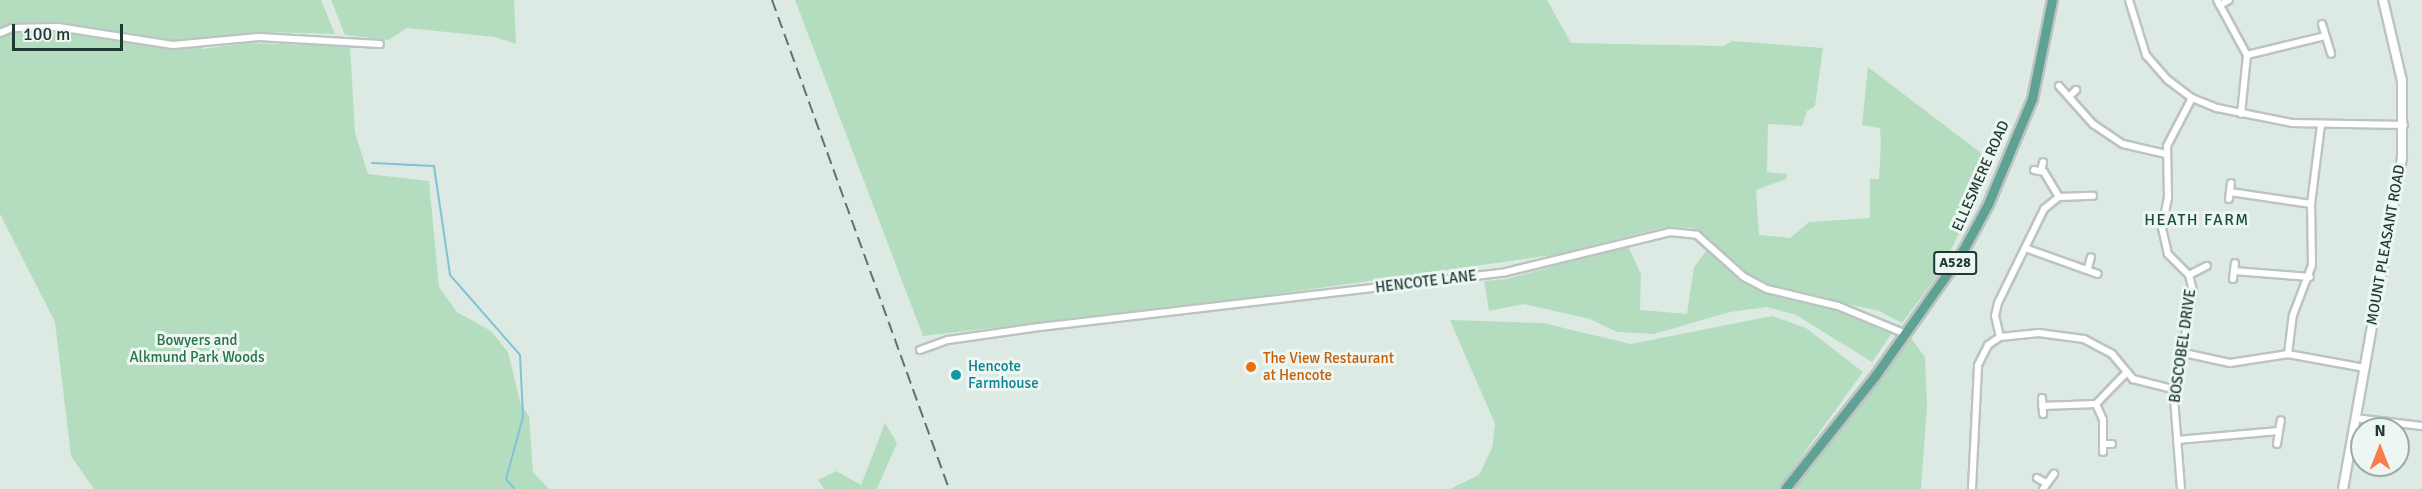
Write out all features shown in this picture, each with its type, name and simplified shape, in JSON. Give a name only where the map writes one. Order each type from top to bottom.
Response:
[{"type":"main road","name":"ELLESMERE ROAD","points":[[1785,489],[1906,334],[1962,254],[1988,204],[2032,99],[2052,0]]},
{"type":"street","points":[[2129,0],[2146,55],[2168,80],[2192,98],[2241,114],[2321,125],[2404,125]]},
{"type":"street","points":[[2229,0],[2219,2],[2247,55],[2241,114]]},
{"type":"street","name":"MOUNT PLEASANT ROAD","points":[[2355,417],[2401,163],[2404,125],[2402,81],[2383,0]]},
{"type":"street","points":[[2322,24],[2331,54]]},
{"type":"street","points":[[0,33],[12,28],[58,27],[173,45],[259,36],[380,44]]},
{"type":"street","points":[[2247,55],[2325,36]]},
{"type":"street","points":[[2059,86],[2093,124],[2123,144],[2166,154]]},
{"type":"street","points":[[2069,97],[2076,90]]},
{"type":"street","name":"BOSCOBEL DRIVE","points":[[2181,489],[2176,390],[2193,291],[2189,275],[2164,245],[2166,154],[2169,138],[2192,98]]},
{"type":"street","points":[[2288,354],[2293,315],[2310,277],[2312,204],[2321,125]]},
{"type":"street","points":[[2043,162],[2038,170],[2059,197]]},
{"type":"street","points":[[2231,183],[2229,196],[2312,204]]},
{"type":"street","points":[[2081,203],[2082,195]]},
{"type":"street","points":[[2000,337],[1995,316],[1998,303],[2044,208],[2059,197],[2093,196]]},
{"type":"street","name":"HENCOTE LANE","points":[[920,350],[948,340],[1032,328],[1506,272],[1670,232],[1697,235],[1744,277],[1767,289],[1838,306],[1906,334]]},
{"type":"street","points":[[2025,248],[2088,268],[2097,274]]},
{"type":"street","points":[[2088,268],[2091,257]]},
{"type":"street","points":[[2235,263],[2233,275],[2310,277]]},
{"type":"street","name":"BOSCOBEL DRIVE","points":[[2189,275],[2206,266]]},
{"type":"street","points":[[1972,489],[1978,365],[1988,345],[2000,337],[2039,333],[2084,339],[2112,354],[2126,373],[2143,384],[2176,390]]},
{"type":"street","points":[[2184,353],[2230,363],[2288,354],[2365,368]]},
{"type":"street","points":[[2042,405],[2096,404],[2126,373]]},
{"type":"street","points":[[2042,398],[2043,414]]},
{"type":"street","points":[[2096,404],[2103,420],[2103,452]]},
{"type":"street","points":[[2277,444],[2281,420]]},
{"type":"street","points":[[2177,440],[2279,431]]},
{"type":"street","points":[[2103,444],[2112,444]]},
{"type":"street","name":"MOUNT PLEASANT ROAD","points":[[2343,489],[2350,448]]},
{"type":"street","points":[[2037,478],[2045,486],[2054,474]]},
{"type":"green space","name":"Bowyers and Alkmund Park Woods","points":[[0,0],[321,0],[335,34],[256,32],[195,40],[202,49],[248,43],[350,46],[355,133],[368,174],[429,181],[439,287],[457,312],[491,331],[508,352],[521,405],[529,416],[533,472],[549,489],[94,489],[71,456],[55,322],[0,214]]},
{"type":"green space","points":[[331,0],[514,0],[516,44],[495,37],[407,28],[388,40],[345,35]]},
{"type":"green space","points":[[795,0],[1547,0],[1571,43],[1724,46],[1732,41],[1823,48],[1815,106],[1807,111],[1802,126],[1768,124],[1767,172],[1787,174],[1786,179],[1756,190],[1759,235],[1790,238],[1809,222],[1870,218],[1870,179],[1879,179],[1881,143],[1880,128],[1862,125],[1868,67],[1994,163],[1940,272],[1902,323],[1879,311],[1770,287],[1747,276],[1692,228],[1665,227],[1559,254],[1249,298],[923,336]]},
{"type":"green space","points":[[1628,246],[1641,274],[1640,310],[1687,314],[1694,267],[1709,247],[1731,272],[1762,292],[1837,310],[1892,333],[1872,362],[1796,315],[1767,307],[1730,312],[1654,334],[1617,332],[1590,319],[1524,304],[1489,311],[1484,281],[1507,279]]},
{"type":"green space","points":[[1772,316],[1806,328],[1863,372],[1778,489],[1450,489],[1479,475],[1492,448],[1495,424],[1450,320],[1543,323],[1631,344]]},
{"type":"green space","points":[[1910,337],[1925,357],[1927,406],[1921,489],[1791,489]]},
{"type":"green space","points":[[885,423],[897,443],[877,489],[824,489],[818,480],[836,471],[861,485]]},
{"type":"waterway","points":[[372,163],[434,166],[450,275],[520,355],[523,417],[506,479],[515,489]]},
{"type":"railway","points":[[772,0],[949,489]]},
{"type":"place","name":"The View Restaurant at Hencote","points":[[1251,367]]},
{"type":"place","name":"Hencote Farmhouse","points":[[956,375]]},
{"type":"district","name":"HEATH FARM","points":[[2197,220]]}]
